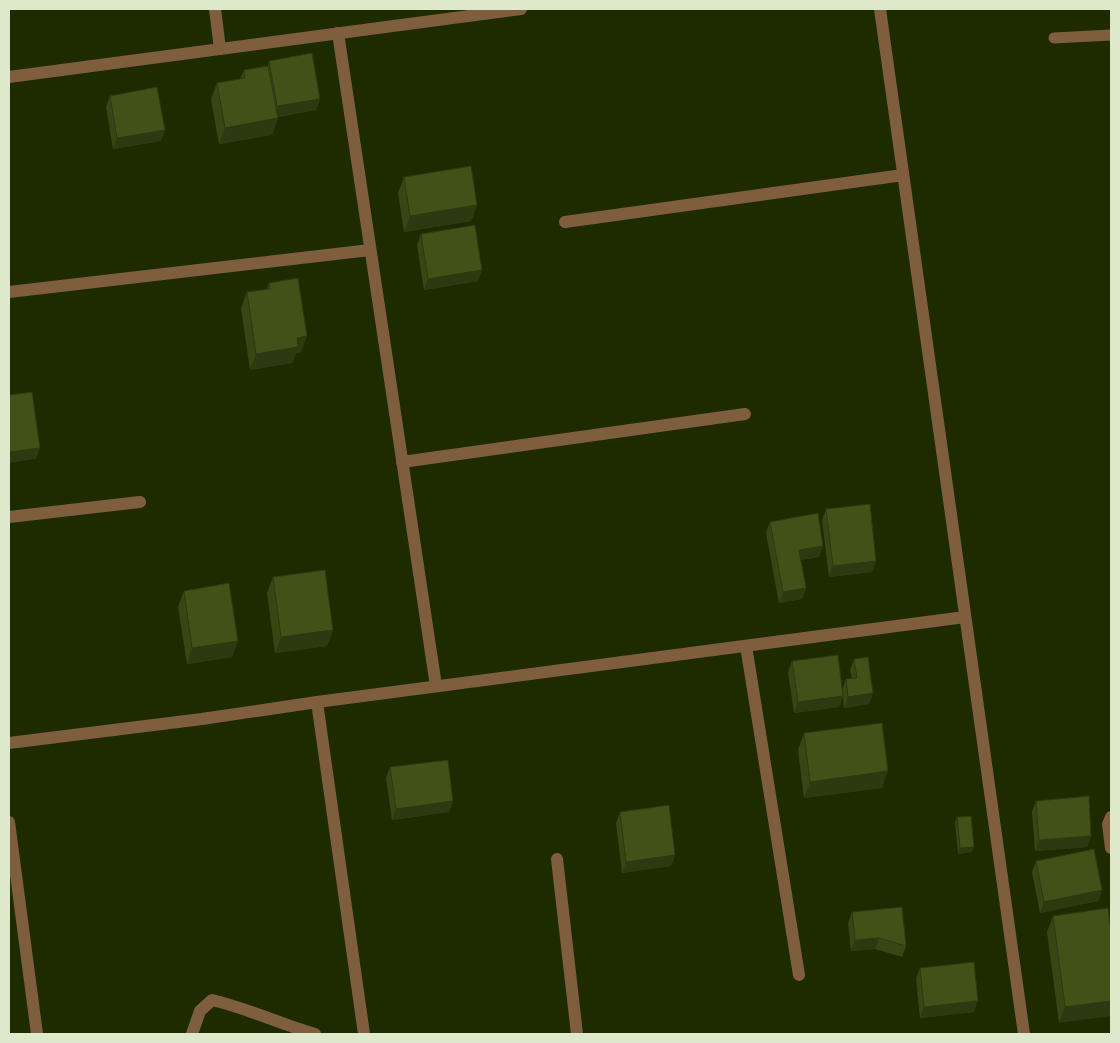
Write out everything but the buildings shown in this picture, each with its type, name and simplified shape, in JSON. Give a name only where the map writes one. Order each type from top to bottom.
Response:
[{"type":"street","points":[[215,9],[220,48]]},
{"type":"street","points":[[9,77],[520,9]]},
{"type":"street","points":[[880,9],[1024,1034]]},
{"type":"street","points":[[338,33],[436,686]]},
{"type":"street","points":[[565,222],[903,175]]},
{"type":"street","points":[[9,292],[370,250]]},
{"type":"street","points":[[402,462],[745,414]]},
{"type":"street","points":[[9,517],[140,502]]},
{"type":"street","points":[[9,743],[965,617]]},
{"type":"street","points":[[746,646],[799,975]]},
{"type":"street","points":[[317,702],[364,1034]]},
{"type":"street","points":[[1111,817],[1108,824],[1111,848]]},
{"type":"street","points":[[9,822],[37,1034]]},
{"type":"street","points":[[557,859],[577,1034]]},
{"type":"street","points":[[192,1034],[200,1012],[212,1000],[232,1004],[296,1029],[315,1034]]},
{"type":"lane","points":[[1054,38],[1111,35]]}]
